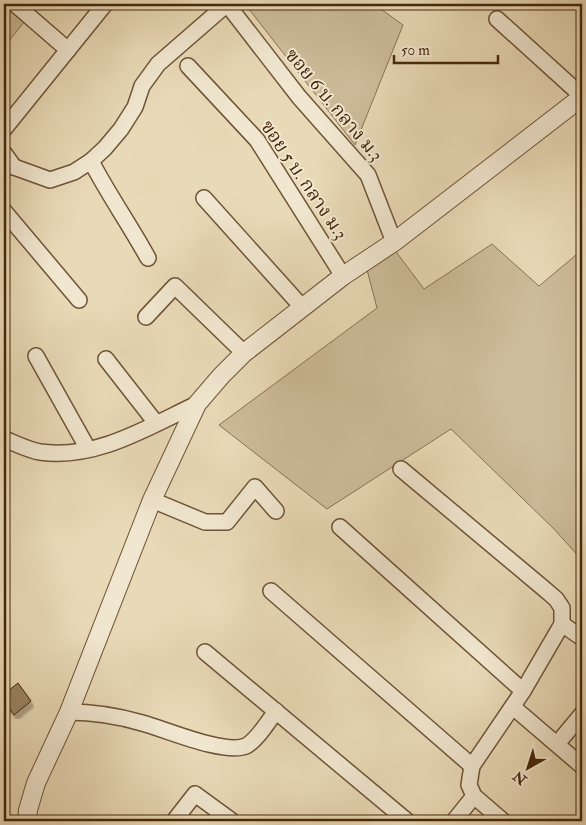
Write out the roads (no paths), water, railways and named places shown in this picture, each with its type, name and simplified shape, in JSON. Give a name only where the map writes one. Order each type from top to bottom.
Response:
[{"type":"street","points":[[15,4],[68,50]]},
{"type":"street","points":[[4,129],[105,4]]},
{"type":"street","points":[[4,152],[9,171],[50,180],[74,172],[91,161],[121,129],[135,107],[142,86],[158,64],[227,4]]},
{"type":"street","name":"ฃอย 6 บ. กลาง ม.3","points":[[227,4],[299,98],[368,175],[394,242]]},
{"type":"street","points":[[27,821],[28,810],[36,783],[70,712],[152,500],[197,404],[244,353],[343,276],[394,242],[582,96],[497,19]]},
{"type":"street","name":"ฃอย 5 บ. กลาง ม.3","points":[[188,66],[256,140],[343,276]]},
{"type":"street","points":[[91,161],[107,193],[133,231],[148,258]]},
{"type":"street","points":[[204,198],[302,307]]},
{"type":"street","points":[[4,211],[79,300]]},
{"type":"street","points":[[146,317],[175,286],[244,353]]},
{"type":"street","points":[[36,356],[88,449]]},
{"type":"street","points":[[106,359],[156,423]]},
{"type":"street","points":[[4,439],[40,452],[69,452],[88,449],[123,440],[197,404]]},
{"type":"street","points":[[401,469],[556,599],[562,608],[562,624],[513,707],[472,766],[469,785],[474,796],[503,821]]},
{"type":"street","points":[[152,500],[205,522],[227,522],[255,487],[276,511]]},
{"type":"street","points":[[340,526],[523,691]]},
{"type":"street","points":[[271,591],[472,766]]},
{"type":"street","points":[[562,624],[582,638]]},
{"type":"street","points":[[205,652],[407,821]]},
{"type":"street","points":[[513,707],[582,766]]},
{"type":"street","points":[[70,712],[94,712],[142,722],[188,738],[229,748],[240,748],[248,745],[276,711]]},
{"type":"street","points":[[557,744],[582,714]]},
{"type":"street","points":[[174,821],[195,794],[232,821]]},
{"type":"street","points":[[454,821],[474,796]]}]
